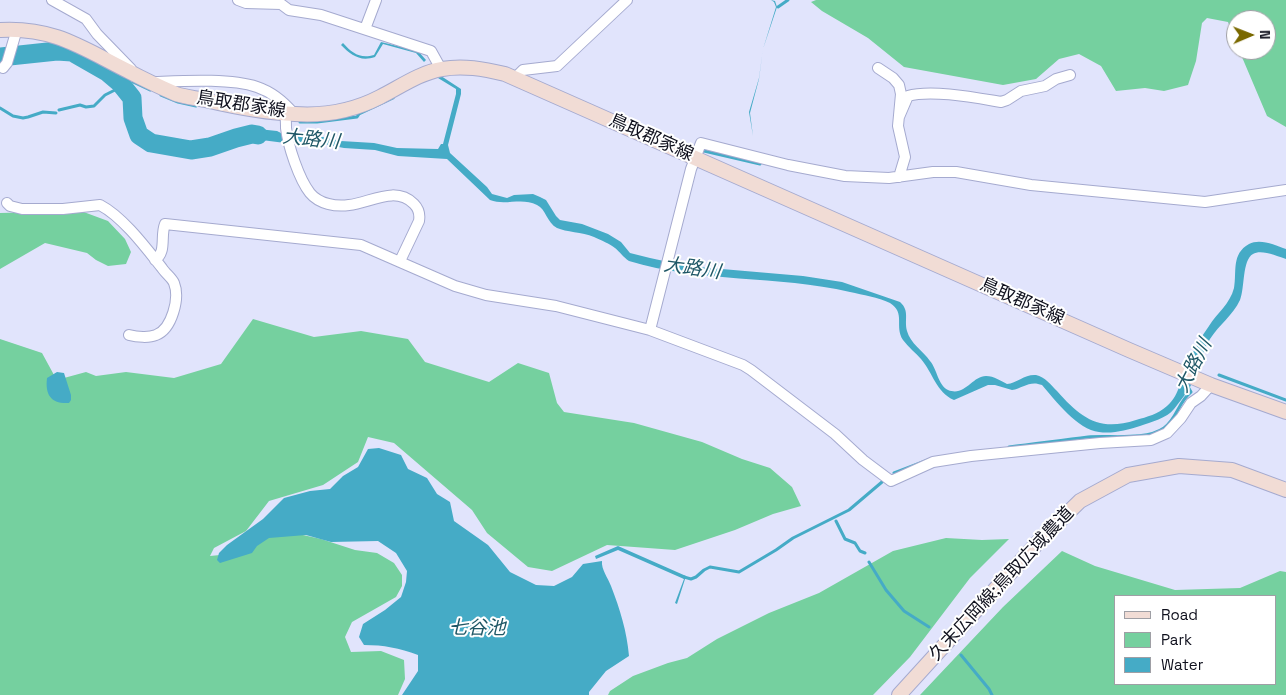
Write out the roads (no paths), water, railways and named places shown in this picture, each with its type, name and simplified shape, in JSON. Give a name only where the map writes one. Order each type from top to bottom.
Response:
[{"type":"main road","name":"鳥取郡家線","points":[[0,30],[17,29],[39,32],[68,41],[94,52],[145,80],[178,95],[289,114],[319,115],[341,112],[361,106],[415,78],[441,69],[466,67],[484,69],[515,78],[1196,379],[1286,412]]},
{"type":"main road","name":"久末広岡線;鳥取広域農道","points":[[899,695],[1041,539],[1080,501],[1128,475],[1179,466],[1232,470],[1286,490]]},
{"type":"street","points":[[52,0],[86,20],[97,34],[145,80],[223,82],[256,86],[273,94],[285,104],[289,114],[286,129],[290,148],[301,178],[310,193],[316,198],[340,206],[350,205],[375,197],[396,196],[411,201],[416,206],[420,216],[400,261]]},
{"type":"street","points":[[238,0],[246,2],[282,2],[289,10],[321,15],[431,51],[441,69]]},
{"type":"street","points":[[365,29],[376,0]]},
{"type":"street","points":[[515,78],[523,70],[557,66],[627,0]]},
{"type":"street","points":[[3,68],[7,63],[17,29]]},
{"type":"street","points":[[878,68],[893,78],[899,85],[901,101],[898,126],[905,157],[899,176]]},
{"type":"street","points":[[899,117],[908,96],[914,94],[948,94],[1001,102],[1022,91],[1045,86],[1056,79],[1070,75]]},
{"type":"street","points":[[650,330],[691,169],[701,143],[788,165],[846,176],[889,178],[933,172],[956,172],[1031,184],[1205,202],[1286,190]]},
{"type":"street","points":[[8,203],[10,206],[34,210],[100,205],[139,239],[174,283],[175,303],[171,319],[162,332],[154,336],[130,336]]},
{"type":"street","points":[[155,260],[162,251],[165,224],[361,245],[456,286],[486,295],[556,306],[650,330],[744,365],[835,434],[863,460],[892,481],[933,462],[971,456],[1100,443],[1151,440],[1167,433],[1181,418],[1190,403],[1202,396],[1211,385]]},
{"type":"water","points":[[771,0],[775,1],[777,7],[763,49],[776,7]]},
{"type":"water","points":[[381,42],[418,51],[426,60],[424,62],[416,53],[383,44],[375,57],[365,59],[352,55],[341,45],[343,43],[360,56],[369,56],[374,55]]},
{"type":"water","points":[[763,49],[759,79],[750,113],[753,136],[749,112],[759,78]]},
{"type":"water","points":[[441,76],[461,89],[448,145],[450,153],[487,187],[492,194],[507,198],[514,195],[533,194],[546,200],[560,220],[582,224],[608,234],[621,242],[630,253],[687,266],[803,276],[842,282],[900,302],[906,312],[906,327],[911,339],[927,357],[942,384],[948,390],[959,391],[977,379],[986,376],[1007,384],[1036,375],[1045,379],[1074,409],[1092,420],[1111,424],[1123,423],[1152,415],[1172,401],[1180,385],[1185,368],[1198,344],[1212,321],[1230,299],[1234,288],[1237,258],[1243,248],[1253,242],[1268,243],[1286,249],[1286,259],[1260,252],[1249,257],[1245,268],[1240,300],[1210,339],[1190,387],[1171,412],[1130,429],[1115,432],[1099,432],[1083,426],[1075,420],[1042,385],[1034,383],[1012,390],[988,385],[954,400],[948,397],[939,387],[925,364],[903,340],[899,330],[898,311],[890,303],[881,299],[795,283],[684,273],[629,261],[615,248],[600,239],[557,228],[537,205],[525,202],[496,202],[490,200],[447,159],[398,156],[375,150],[344,148],[312,142],[285,143],[246,138],[236,141],[231,135],[258,129],[277,131],[283,134],[313,135],[341,141],[374,143],[397,148],[438,149],[443,144],[456,94],[456,89],[438,78]]},
{"type":"water","points":[[57,372],[64,373],[71,395],[69,403],[58,402],[48,394],[47,378]]},
{"type":"water","name":"七谷池","points":[[379,448],[401,455],[408,469],[427,478],[437,494],[450,502],[454,521],[488,545],[510,572],[536,585],[554,586],[572,577],[583,564],[602,561],[623,621],[629,656],[606,671],[589,692],[589,695],[402,695],[418,671],[418,655],[391,647],[364,645],[359,637],[363,624],[401,597],[407,571],[396,553],[378,541],[331,542],[306,535],[269,538],[257,546],[252,553],[220,563],[217,560],[219,553],[227,545],[263,519],[284,498],[310,491],[330,489],[343,476],[358,467],[368,449]]},
{"type":"water","points":[[618,546],[686,576],[677,604],[675,603],[684,579],[618,550],[596,559],[595,556]]},
{"type":"waterway","points":[[778,7],[788,0]]},
{"type":"waterway","name":"大路川","points":[[0,57],[57,51],[72,52],[107,72],[120,83],[132,98],[133,118],[139,135],[151,143],[191,150],[210,147],[252,134],[258,135]]},
{"type":"waterway","points":[[133,82],[150,90]]},
{"type":"waterway","points":[[59,110],[80,105],[86,107],[94,106],[105,95],[117,89]]},
{"type":"waterway","points":[[161,95],[178,102],[196,106]]},
{"type":"waterway","points":[[300,122],[357,117],[359,114],[393,98]]},
{"type":"waterway","points":[[0,108],[13,116],[23,118],[43,112],[56,113]]},
{"type":"waterway","points":[[704,151],[760,164]]},
{"type":"waterway","points":[[1219,375],[1286,400]]},
{"type":"waterway","points":[[1009,447],[1088,437],[1138,436],[1156,432],[1168,424],[1191,392],[1187,385]]},
{"type":"waterway","points":[[894,473],[928,460]]},
{"type":"waterway","points":[[684,577],[691,579],[710,567],[739,572],[793,538],[849,510],[882,482]]},
{"type":"waterway","points":[[836,521],[845,539],[855,543],[860,551],[865,553]]},
{"type":"waterway","points":[[869,562],[886,590],[904,611],[929,627]]},
{"type":"waterway","points":[[961,655],[992,695]]}]
